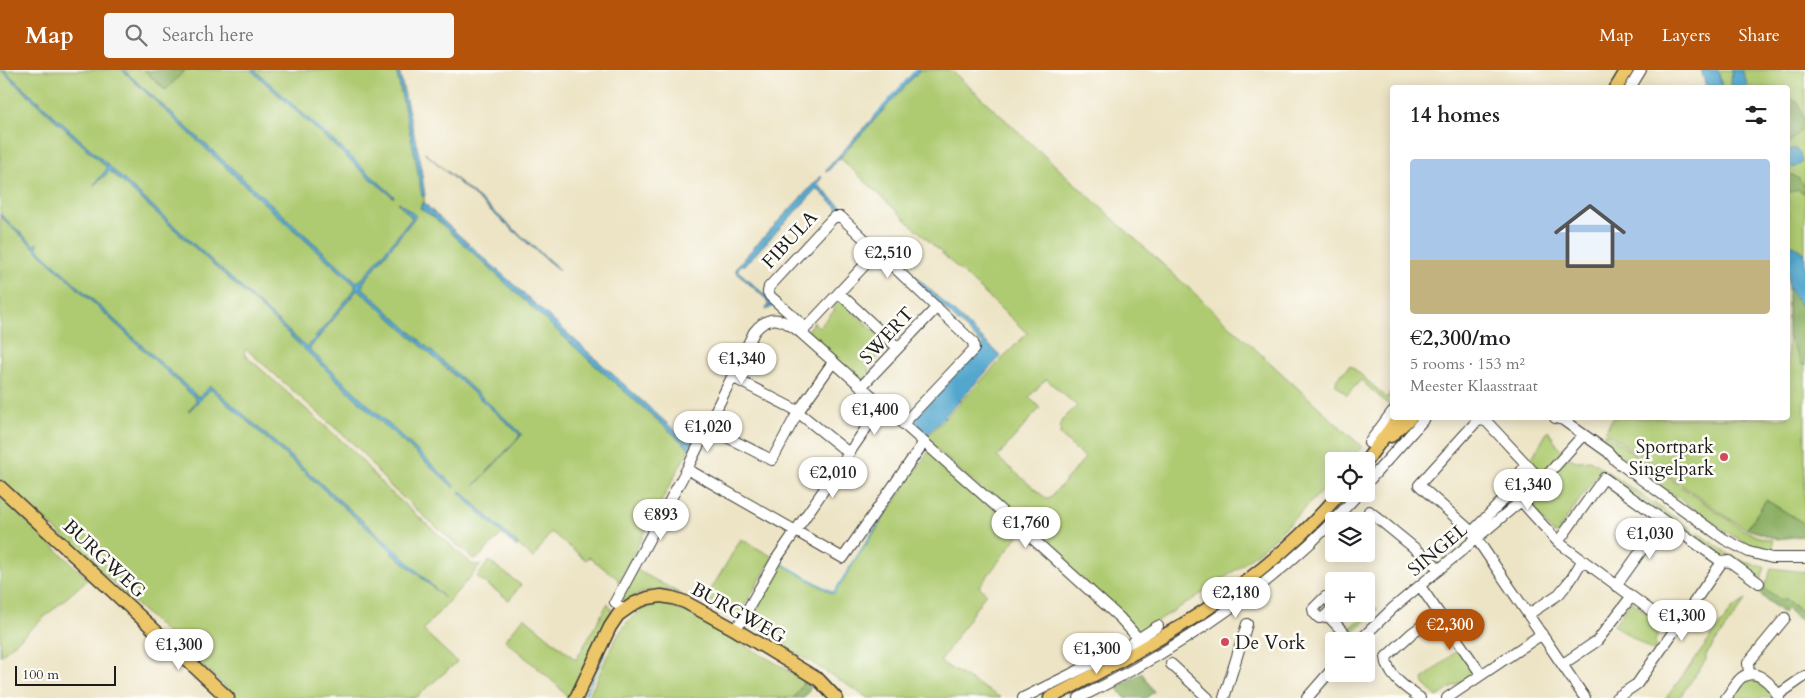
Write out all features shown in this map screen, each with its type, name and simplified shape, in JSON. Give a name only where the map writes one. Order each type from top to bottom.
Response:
[{"type":"main road","points":[[1618,85],[1627,70]]},
{"type":"main road","points":[[1369,452],[1396,420]]},
{"type":"main road","points":[[1369,452],[1408,420]]},
{"type":"main road","name":"BURGWEG","points":[[0,487],[228,698]]},
{"type":"main road","points":[[1050,698],[1147,646],[1208,609],[1270,562],[1332,502]]},
{"type":"main road","name":"BURGWEG","points":[[576,698],[610,627],[623,610],[648,598],[661,596],[691,604],[736,630],[819,680],[836,698]]},
{"type":"street","points":[[1632,85],[1641,70]]},
{"type":"street","name":"FIBULA","points":[[804,330],[770,296],[768,289],[831,220],[841,217],[973,342],[974,350],[903,424]]},
{"type":"street","points":[[804,330],[877,252]]},
{"type":"street","points":[[839,293],[898,348]]},
{"type":"street","name":"SWERT","points":[[861,387],[936,308]]},
{"type":"street","points":[[623,610],[615,602],[687,469],[757,328],[770,320],[777,319],[804,330],[833,362],[1096,595],[1138,638]]},
{"type":"street","points":[[707,427],[772,460],[798,412],[833,362]]},
{"type":"street","points":[[732,377],[798,412],[849,453]]},
{"type":"street","points":[[736,630],[777,558],[882,405]]},
{"type":"street","points":[[1369,452],[1390,415]]},
{"type":"street","points":[[1375,474],[1423,420]]},
{"type":"street","points":[[1542,481],[1487,422],[1479,420],[1419,485],[1475,535],[1585,698]]},
{"type":"street","points":[[1555,420],[1559,425],[1608,452],[1616,461],[1724,539],[1749,552],[1772,558],[1805,558]]},
{"type":"street","name":"SINGEL","points":[[1475,535],[1521,501],[1542,481],[1581,437]]},
{"type":"street","points":[[687,469],[843,558],[924,442]]},
{"type":"street","name":"SINGEL","points":[[1368,632],[1439,570],[1475,535],[1503,500],[1526,464]]},
{"type":"street","points":[[1558,542],[1604,478],[1722,562],[1729,561],[1759,583]]},
{"type":"street","points":[[1521,501],[1558,542],[1631,597],[1677,628]]},
{"type":"street","points":[[1079,698],[1116,680],[1236,605],[1287,563],[1328,526],[1350,502]]},
{"type":"street","points":[[1369,511],[1439,570]]},
{"type":"street","points":[[1616,586],[1662,520]]},
{"type":"street","points":[[1528,614],[1559,594],[1582,561]]},
{"type":"street","points":[[1616,698],[1637,684],[1722,562]]},
{"type":"street","points":[[1420,586],[1481,674]]},
{"type":"street","points":[[1563,664],[1597,641],[1631,597]]},
{"type":"street","points":[[1420,698],[1398,682],[1386,663],[1386,657],[1412,633],[1439,613]]},
{"type":"street","points":[[1749,674],[1748,663],[1785,618]]},
{"type":"street","points":[[1334,622],[1343,632]]},
{"type":"street","points":[[1224,698],[1247,624]]},
{"type":"street","points":[[1023,698],[1124,648],[1158,626]]},
{"type":"street","points":[[1447,698],[1542,634]]},
{"type":"street","points":[[1172,664],[1208,698]]},
{"type":"street","points":[[1726,698],[1741,678],[1749,674],[1760,676],[1767,681],[1779,697],[1805,676]]},
{"type":"street","points":[[1307,698],[1325,677]]},
{"type":"green space","points":[[0,70],[144,70],[165,90],[185,70],[398,70],[425,210],[690,447],[618,583],[618,579],[589,557],[586,560],[551,532],[533,558],[504,532],[478,558],[473,559],[390,486],[359,449],[246,349],[244,354],[352,450],[386,488],[473,565],[481,565],[423,630],[457,662],[415,698],[237,698],[0,478]]},
{"type":"green space","points":[[144,70],[185,70],[166,90]]},
{"type":"green space","points":[[916,70],[951,70],[1362,447],[1357,452],[1325,452],[1325,488],[1285,527],[1238,568],[1215,585],[1141,630],[1137,629],[925,439],[1027,333],[839,157]],"holes":[[[1046,379],[1077,406],[1061,421],[1060,435],[1085,458],[1048,500],[997,457],[1040,408],[1029,397]]]},
{"type":"green space","points":[[1718,70],[1732,70],[1732,85],[1722,85]]},
{"type":"green space","points":[[1742,70],[1805,70],[1805,254],[1790,244],[1790,166],[1793,168],[1790,150],[1790,85],[1747,85]]},
{"type":"green space","points":[[1790,98],[1799,103],[1805,127],[1790,142]]},
{"type":"green space","points":[[1790,174],[1800,180],[1804,186],[1805,194],[1798,189],[1790,192]]},
{"type":"green space","name":"Sportpark Singelpark","points":[[1790,290],[1805,312],[1805,524],[1766,500],[1747,529],[1605,431],[1612,420],[1790,420]]},
{"type":"green space","points":[[1790,290],[1805,312],[1805,366],[1802,365],[1790,340]]},
{"type":"green space","points":[[840,299],[892,348],[889,354],[884,350],[867,368],[872,372],[861,384],[807,336],[808,329],[814,322],[819,327],[835,310],[830,305]]},
{"type":"green space","points":[[1350,365],[1387,398],[1390,394],[1390,405],[1361,380],[1347,395],[1335,384],[1336,380]]},
{"type":"green space","points":[[1548,431],[1562,452],[1543,473],[1530,461]]},
{"type":"green space","points":[[1603,433],[1742,529],[1759,537],[1773,540],[1773,551],[1750,545],[1733,536],[1600,444],[1604,437]]},
{"type":"green space","points":[[929,451],[1021,532],[979,587],[986,593],[940,662],[1001,698],[868,698],[747,622],[781,563],[833,594]]},
{"type":"green space","points":[[1569,457],[1576,461],[1590,460],[1727,553],[1744,562],[1765,567],[1761,579],[1728,556],[1721,557],[1720,554],[1600,471],[1559,529],[1563,532],[1554,534],[1527,501]]},
{"type":"green space","points":[[1525,469],[1532,475],[1532,482],[1525,489],[1523,487],[1519,491],[1522,495],[1480,532]]},
{"type":"green space","points":[[0,497],[88,579],[0,656]]},
{"type":"green space","points":[[1766,500],[1805,524],[1805,540],[1803,536],[1778,539],[1747,529]]},
{"type":"green space","points":[[1465,529],[1467,534],[1434,562],[1431,558]]},
{"type":"green space","points":[[741,539],[773,557],[738,617],[706,598]]},
{"type":"green space","points":[[489,561],[521,585],[509,600],[477,577]]},
{"type":"green space","points":[[1771,568],[1805,572],[1805,614],[1784,598],[1782,601],[1764,588]]},
{"type":"green space","points":[[635,569],[681,594],[650,590],[623,601],[622,598]]},
{"type":"green space","points":[[1764,588],[1782,601],[1784,598],[1805,614],[1805,622],[1786,609],[1783,613],[1759,594]]},
{"type":"green space","points":[[1746,600],[1706,655],[1706,660],[1679,698],[1666,698],[1733,608]]},
{"type":"green space","points":[[1631,601],[1650,615],[1652,629],[1659,634],[1655,640],[1656,645],[1653,651],[1614,625]]},
{"type":"green space","points":[[608,603],[613,614],[570,698],[505,640],[524,617],[576,660]]},
{"type":"green space","points":[[662,603],[689,613],[805,680],[794,698],[587,698],[615,640],[624,627],[646,607]]},
{"type":"green space","points":[[1357,622],[1365,622],[1354,632],[1346,632]]},
{"type":"green space","points":[[1456,651],[1467,660],[1471,668],[1471,675],[1437,697],[1424,684],[1423,679]]},
{"type":"green space","points":[[1142,673],[1154,692],[1146,698],[1125,698],[1117,687]]},
{"type":"green space","points":[[1752,679],[1762,683],[1774,698],[1733,698],[1747,680]]},
{"type":"green space","points":[[805,680],[813,684],[804,698],[794,698]]},
{"type":"water","points":[[1,70],[4,70],[47,109],[306,347],[355,289],[355,285],[269,208],[122,70],[357,282],[363,278],[412,218],[399,202],[416,216],[363,283],[363,288],[521,433],[521,436],[474,486],[519,437],[519,434],[358,289],[310,350],[455,486],[454,488],[372,414],[261,308],[110,171],[93,186],[106,170],[106,167]]},
{"type":"water","points":[[251,70],[255,70],[393,195],[394,198],[365,174]]},
{"type":"water","points":[[396,70],[399,70],[419,155],[424,197],[422,196]]},
{"type":"water","points":[[916,70],[920,70],[827,172],[825,171]]},
{"type":"water","points":[[1701,70],[1718,70],[1722,85],[1705,85]]},
{"type":"water","points":[[1732,70],[1742,70],[1747,85],[1731,84]]},
{"type":"water","points":[[1796,149],[1800,154],[1802,163],[1793,168],[1790,166],[1790,150]]},
{"type":"water","points":[[424,152],[490,208],[559,269],[558,270]]},
{"type":"water","points":[[821,176],[817,184],[1001,356],[927,436],[924,433],[920,434],[913,427],[913,420],[983,345],[817,189],[744,266],[742,264],[737,270],[775,304],[774,306],[766,310],[767,300],[736,272],[736,268],[743,259]]},
{"type":"water","points":[[422,203],[425,203],[681,436],[689,442],[695,436],[691,448],[590,361],[434,217],[420,208]]},
{"type":"water","points":[[0,214],[34,245],[38,243],[37,248],[197,396],[200,396],[210,386],[214,388],[400,554],[445,598],[395,555],[392,555],[392,552],[379,539],[212,390],[188,412],[196,399]]},
{"type":"water","points":[[1790,244],[1805,254],[1805,312],[1790,290]]},
{"type":"water","points":[[461,491],[518,545],[516,547],[459,493]]},
{"type":"waterway","points":[[876,115],[916,70]]},
{"type":"waterway","points":[[782,564],[834,593],[925,450]]},
{"type":"waterway","points":[[585,694],[604,655]]},
{"type":"place","name":"Sportpark Singelpark","points":[[1724,457]]},
{"type":"place","name":"De Vork","points":[[1225,642]]}]
